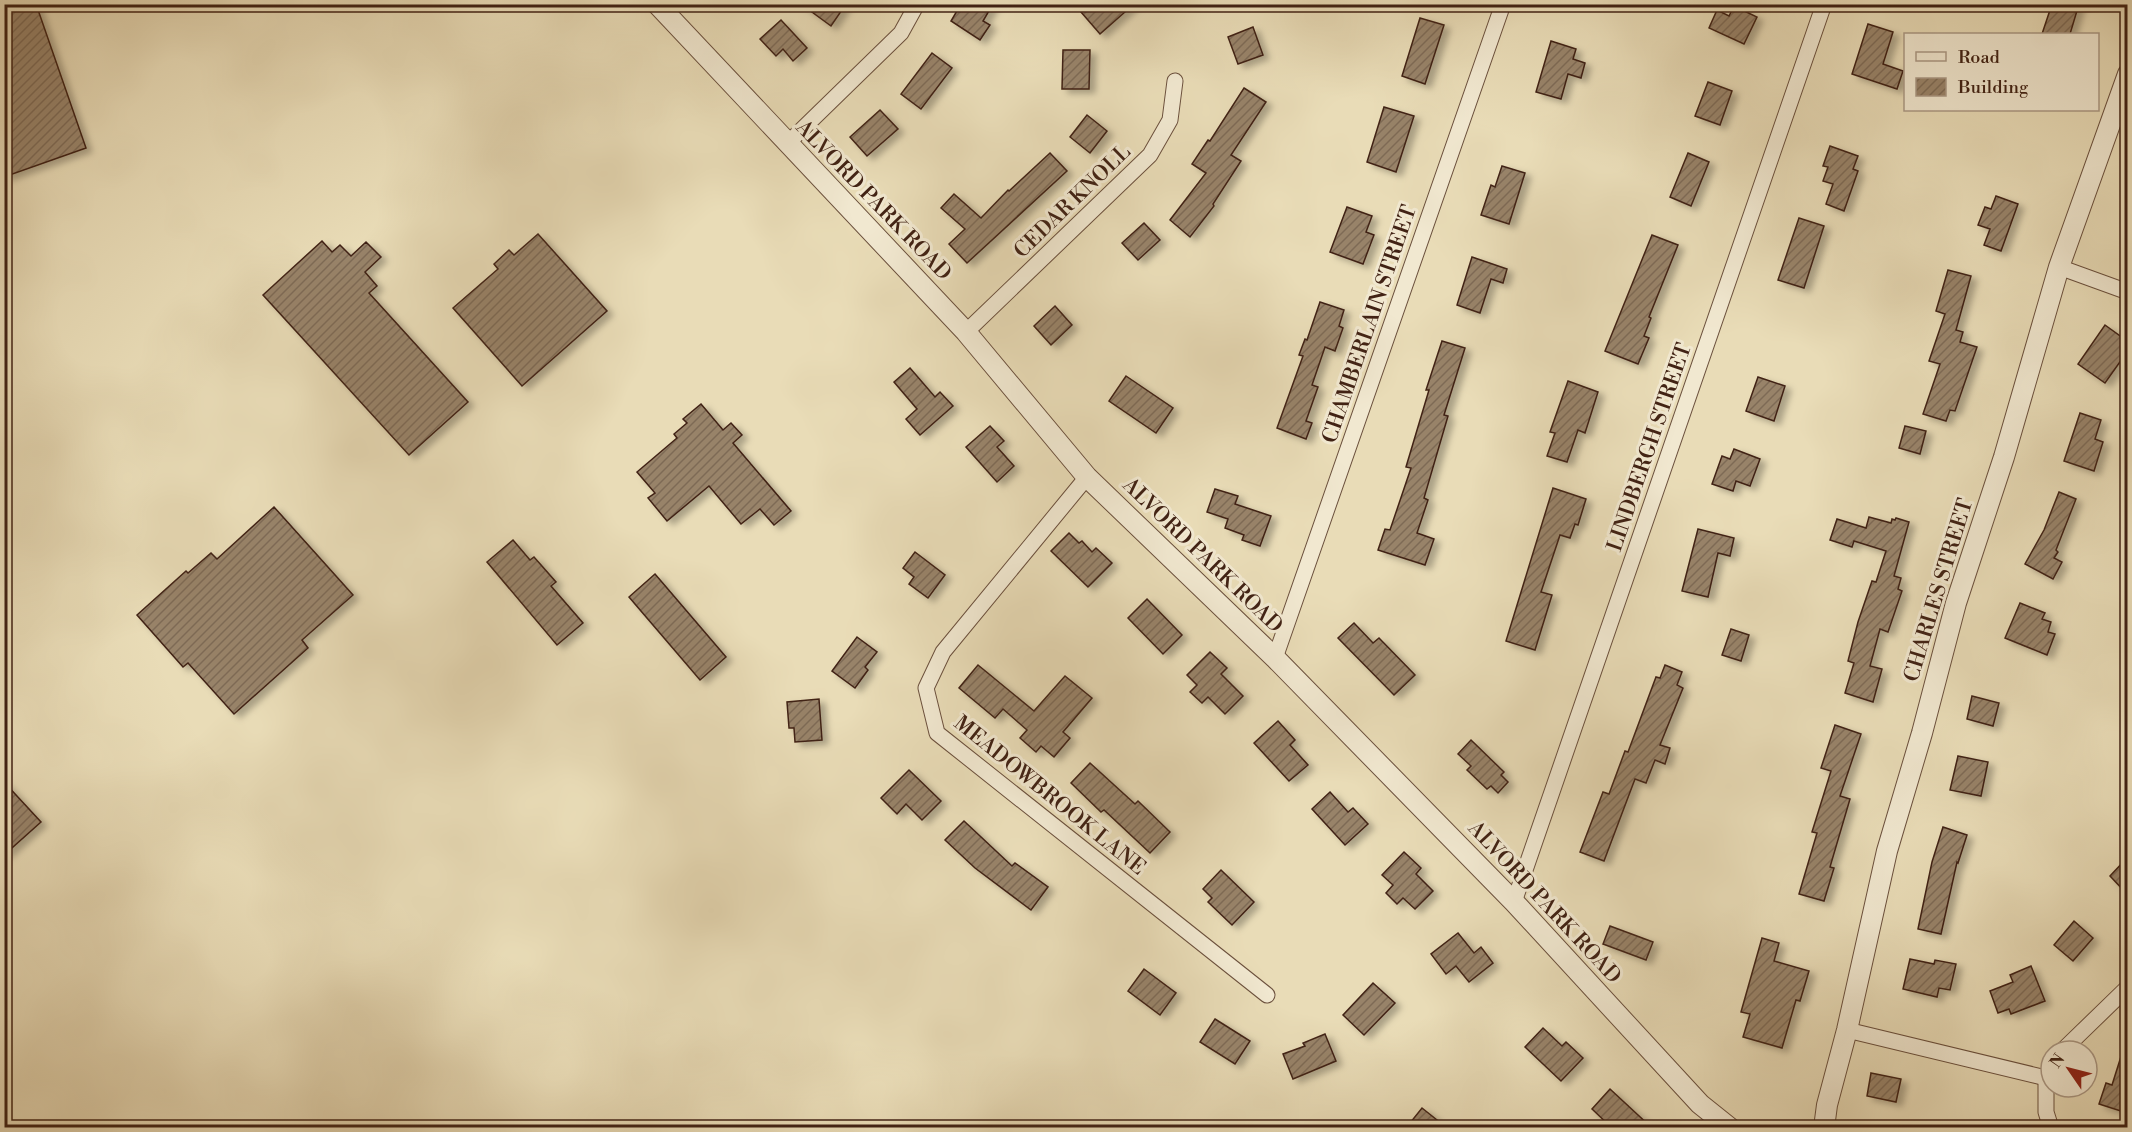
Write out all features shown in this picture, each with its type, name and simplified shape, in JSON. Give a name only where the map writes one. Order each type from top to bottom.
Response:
[{"type":"street","name":"ALVORD PARK ROAD","points":[[657,4],[966,332],[1087,477],[1275,658],[1514,902],[1700,1104],[1730,1128]]},
{"type":"street","points":[[787,144],[901,33],[916,4]]},
{"type":"street","name":"CHAMBERLAIN STREET","points":[[1275,658],[1503,4]]},
{"type":"street","name":"LINDBERGH STREET","points":[[1514,902],[1824,4]]},
{"type":"street","name":"CHARLES STREET","points":[[1824,1128],[1827,1105],[1847,1030],[1887,851],[1922,733],[1956,603],[2004,457],[2059,267],[2127,74]]},
{"type":"street","name":"CEDAR KNOLL","points":[[966,332],[1150,155],[1170,120],[1175,81]]},
{"type":"street","points":[[2059,267],[2127,292]]},
{"type":"street","name":"MEADOWBROOK LANE","points":[[1087,477],[943,652],[926,688],[937,733],[1267,995]]},
{"type":"street","points":[[2074,1039],[2127,987]]},
{"type":"street","points":[[1847,1030],[2039,1072]]},
{"type":"street","points":[[2047,1099],[2046,1112],[2050,1128]]},
{"type":"building","points":[[4,4],[36,4],[86,148],[4,177]]},
{"type":"building","points":[[801,4],[846,4],[831,26]]},
{"type":"building","points":[[961,4],[993,4],[983,21],[990,25],[980,40],[951,21]]},
{"type":"building","points":[[1090,4],[1134,4],[1100,34],[1081,12]]},
{"type":"building","points":[[2052,4],[2079,4],[2070,33],[2042,33]]},
{"type":"building","points":[[1734,6],[1757,17],[1744,44],[1709,28],[1717,10],[1729,16]]},
{"type":"building","points":[[1420,18],[1444,25],[1425,84],[1402,76]]},
{"type":"building","points":[[781,20],[807,48],[793,61],[783,49],[776,56],[760,39]]},
{"type":"building","points":[[1868,24],[1893,32],[1883,64],[1903,71],[1897,89],[1852,74]]},
{"type":"building","points":[[1253,27],[1263,55],[1238,64],[1228,37]]},
{"type":"building","points":[[1551,41],[1576,49],[1573,59],[1585,63],[1581,78],[1568,74],[1561,99],[1536,92]]},
{"type":"building","points":[[1063,50],[1090,50],[1089,89],[1062,89]]},
{"type":"building","points":[[932,53],[952,68],[921,109],[901,94]]},
{"type":"building","points":[[1708,82],[1732,91],[1720,125],[1695,116]]},
{"type":"building","points":[[1244,88],[1266,102],[1231,155],[1241,161],[1213,204],[1214,206],[1190,237],[1170,220],[1206,173],[1192,164],[1208,140],[1210,141]]},
{"type":"building","points":[[1384,107],[1414,116],[1396,172],[1367,162]]},
{"type":"building","points":[[880,110],[898,129],[867,156],[850,137]]},
{"type":"building","points":[[1087,115],[1107,131],[1090,153],[1070,137]]},
{"type":"building","points":[[1830,146],[1858,156],[1853,169],[1858,171],[1844,211],[1826,204],[1833,184],[1823,181],[1828,167],[1823,166]]},
{"type":"building","points":[[1050,153],[1067,171],[967,263],[949,244],[965,229],[941,208],[954,194],[981,218],[1008,190]]},
{"type":"building","points":[[1688,153],[1709,162],[1691,206],[1670,197]]},
{"type":"building","points":[[1502,166],[1525,173],[1509,224],[1481,215],[1491,185],[1495,187]]},
{"type":"building","points":[[1996,196],[2018,204],[2001,251],[1984,245],[1990,229],[1978,225],[1985,207],[1991,209]]},
{"type":"building","points":[[1347,207],[1372,216],[1366,232],[1374,235],[1363,264],[1330,252]]},
{"type":"building","points":[[1799,218],[1824,226],[1804,288],[1778,280]]},
{"type":"building","points":[[1144,223],[1160,240],[1138,260],[1122,243]]},
{"type":"building","points":[[538,234],[607,311],[522,386],[453,308],[498,269],[494,264],[509,250],[514,255]]},
{"type":"building","points":[[1652,235],[1678,245],[1649,317],[1651,318],[1644,336],[1649,338],[1638,364],[1605,351]]},
{"type":"building","points":[[322,241],[332,252],[340,245],[351,256],[366,242],[381,257],[365,272],[377,286],[369,293],[468,402],[409,455],[263,295]]},
{"type":"building","points":[[1472,257],[1507,269],[1503,283],[1491,279],[1480,313],[1457,305]]},
{"type":"building","points":[[1948,270],[1971,276],[1956,330],[1963,332],[1960,342],[1977,347],[1955,411],[1950,410],[1946,421],[1923,414],[1940,364],[1929,361],[1945,314],[1936,311]]},
{"type":"building","points":[[1320,302],[1344,310],[1339,326],[1343,328],[1335,351],[1325,347],[1312,385],[1318,387],[1306,421],[1312,423],[1306,439],[1277,428],[1303,356],[1299,355],[1305,339],[1307,340]]},
{"type":"building","points":[[1055,306],[1072,325],[1051,345],[1034,326]]},
{"type":"building","points":[[2105,325],[2127,341],[2121,349],[2127,352],[2105,383],[2078,364]]},
{"type":"building","points":[[1442,341],[1465,348],[1444,415],[1448,416],[1424,498],[1428,500],[1417,533],[1434,539],[1425,565],[1378,550],[1385,529],[1390,530],[1411,468],[1406,467],[1429,390],[1426,390]]},
{"type":"building","points":[[910,368],[935,397],[940,392],[953,406],[920,435],[906,419],[917,409],[894,382]]},
{"type":"building","points":[[1126,376],[1173,408],[1156,433],[1109,401]]},
{"type":"building","points":[[1758,377],[1785,386],[1774,421],[1746,411]]},
{"type":"building","points":[[1568,381],[1598,392],[1585,433],[1578,430],[1567,462],[1547,456],[1555,433],[1550,432]]},
{"type":"building","points":[[701,404],[723,430],[731,423],[742,435],[733,443],[791,511],[774,525],[760,509],[741,524],[709,486],[667,521],[648,498],[655,493],[637,472],[677,438],[674,434],[687,423],[683,419]]},
{"type":"building","points":[[2080,413],[2101,420],[2095,439],[2103,442],[2094,471],[2064,461]]},
{"type":"building","points":[[990,426],[1004,441],[997,447],[1014,466],[997,482],[966,447]]},
{"type":"building","points":[[1905,426],[1926,431],[1920,454],[1899,448]]},
{"type":"building","points":[[1734,449],[1760,459],[1750,486],[1736,481],[1733,491],[1712,484],[1722,456],[1730,459]]},
{"type":"building","points":[[1553,488],[1586,499],[1578,525],[1575,524],[1570,538],[1560,535],[1541,592],[1552,595],[1535,650],[1506,641]]},
{"type":"building","points":[[1215,489],[1238,496],[1235,504],[1271,516],[1260,546],[1242,540],[1244,535],[1225,528],[1228,519],[1207,512]]},
{"type":"building","points":[[2059,492],[2076,499],[2056,550],[2058,552],[2054,558],[2062,562],[2053,579],[2025,564],[2044,530]]},
{"type":"building","points":[[274,507],[353,595],[302,640],[308,648],[234,714],[188,663],[183,667],[137,615],[186,571],[188,573],[211,553],[217,559]]},
{"type":"building","points":[[1869,517],[1891,523],[1892,519],[1896,518],[1909,522],[1894,576],[1901,578],[1898,589],[1902,591],[1888,632],[1880,629],[1870,666],[1882,669],[1873,702],[1845,693],[1854,663],[1848,661],[1858,622],[1872,581],[1876,582],[1886,551],[1854,541],[1852,547],[1830,540],[1837,519],[1866,528]]},
{"type":"building","points":[[1698,529],[1734,538],[1730,556],[1718,553],[1708,597],[1682,591]]},
{"type":"building","points":[[1069,533],[1079,543],[1082,541],[1092,552],[1096,548],[1112,563],[1088,587],[1051,551]]},
{"type":"building","points":[[513,540],[530,560],[534,557],[556,582],[551,586],[583,623],[557,645],[487,562]]},
{"type":"building","points":[[915,552],[945,575],[928,598],[909,584],[914,577],[903,568]]},
{"type":"building","points":[[655,574],[726,657],[700,680],[629,597]]},
{"type":"building","points":[[1147,599],[1182,635],[1163,654],[1128,618]]},
{"type":"building","points":[[2020,603],[2045,613],[2042,619],[2051,622],[2048,632],[2055,634],[2047,655],[2005,638]]},
{"type":"building","points":[[1354,623],[1373,643],[1379,638],[1415,675],[1394,695],[1338,638]]},
{"type":"building","points":[[1731,629],[1749,635],[1741,661],[1722,655]]},
{"type":"building","points":[[857,637],[877,652],[865,667],[868,670],[855,688],[832,671]]},
{"type":"building","points":[[1210,652],[1227,668],[1221,674],[1243,696],[1225,714],[1208,697],[1202,703],[1190,692],[1197,685],[1187,675]]},
{"type":"building","points":[[978,665],[1034,711],[1065,676],[1092,698],[1063,732],[1070,738],[1054,757],[1041,746],[1036,752],[1020,738],[1027,730],[1003,709],[995,718],[959,688]]},
{"type":"building","points":[[1665,665],[1682,672],[1677,685],[1683,688],[1660,745],[1670,748],[1665,764],[1655,760],[1646,783],[1635,779],[1604,861],[1580,852],[1603,792],[1609,794],[1625,751],[1628,752],[1656,677],[1660,678]]},
{"type":"building","points":[[1972,696],[1999,703],[1993,726],[1967,719]]},
{"type":"building","points":[[819,699],[822,740],[795,742],[794,728],[789,728],[787,702]]},
{"type":"building","points":[[1278,721],[1295,740],[1290,745],[1308,765],[1289,781],[1254,743]]},
{"type":"building","points":[[1835,725],[1861,734],[1840,796],[1850,799],[1830,867],[1834,868],[1824,901],[1799,894],[1817,833],[1812,832],[1831,771],[1821,768]]},
{"type":"building","points":[[1471,740],[1504,772],[1501,775],[1508,782],[1498,793],[1491,786],[1487,789],[1467,770],[1471,766],[1458,754]]},
{"type":"building","points":[[1958,756],[1988,762],[1981,796],[1950,790]]},
{"type":"building","points":[[1090,763],[1135,804],[1138,801],[1170,832],[1150,853],[1104,810],[1101,812],[1071,783]]},
{"type":"building","points":[[909,770],[941,801],[922,820],[906,804],[897,814],[881,798]]},
{"type":"building","points":[[4,782],[41,822],[4,855]]},
{"type":"building","points":[[1330,792],[1348,812],[1353,808],[1368,824],[1345,845],[1312,809]]},
{"type":"building","points":[[964,821],[1012,866],[1015,863],[1048,887],[1031,910],[975,868],[945,840]]},
{"type":"building","points":[[1943,827],[1967,835],[1957,862],[1941,934],[1918,929],[1932,862]]},
{"type":"building","points":[[1404,852],[1421,868],[1416,874],[1433,891],[1415,909],[1403,898],[1397,904],[1386,893],[1393,885],[1382,875]]},
{"type":"building","points":[[2127,858],[2127,894],[2110,876]]},
{"type":"building","points":[[1221,870],[1254,902],[1232,925],[1208,902],[1212,898],[1203,889]]},
{"type":"building","points":[[2074,921],[2093,938],[2073,961],[2054,945]]},
{"type":"building","points":[[1610,926],[1653,942],[1646,960],[1603,944]]},
{"type":"building","points":[[1458,933],[1474,953],[1481,947],[1493,963],[1469,982],[1456,966],[1446,974],[1431,954]]},
{"type":"building","points":[[1762,938],[1779,943],[1774,961],[1809,971],[1800,1001],[1796,1000],[1782,1048],[1743,1037],[1750,1014],[1741,1012]]},
{"type":"building","points":[[1910,959],[1934,964],[1935,960],[1956,964],[1950,990],[1939,988],[1937,997],[1903,989]]},
{"type":"building","points":[[2031,966],[2045,1001],[2011,1014],[2009,1009],[1998,1013],[1990,991],[2013,982],[2010,975]]},
{"type":"building","points":[[1144,969],[1176,993],[1160,1015],[1128,991]]},
{"type":"building","points":[[1373,983],[1395,1003],[1364,1035],[1343,1015]]},
{"type":"building","points":[[1215,1019],[1250,1041],[1235,1064],[1200,1042]]},
{"type":"building","points":[[1543,1028],[1562,1046],[1566,1042],[1583,1058],[1561,1081],[1525,1047]]},
{"type":"building","points":[[1325,1034],[1336,1061],[1293,1079],[1283,1054],[1305,1046],[1303,1043]]},
{"type":"building","points":[[2124,1047],[2127,1048],[2127,1113],[2099,1104],[2106,1083],[2112,1085]]},
{"type":"building","points":[[1871,1073],[1901,1079],[1896,1102],[1867,1096]]},
{"type":"building","points":[[1610,1089],[1652,1128],[1612,1128],[1592,1109]]},
{"type":"building","points":[[1422,1108],[1447,1128],[1406,1128]]}]
